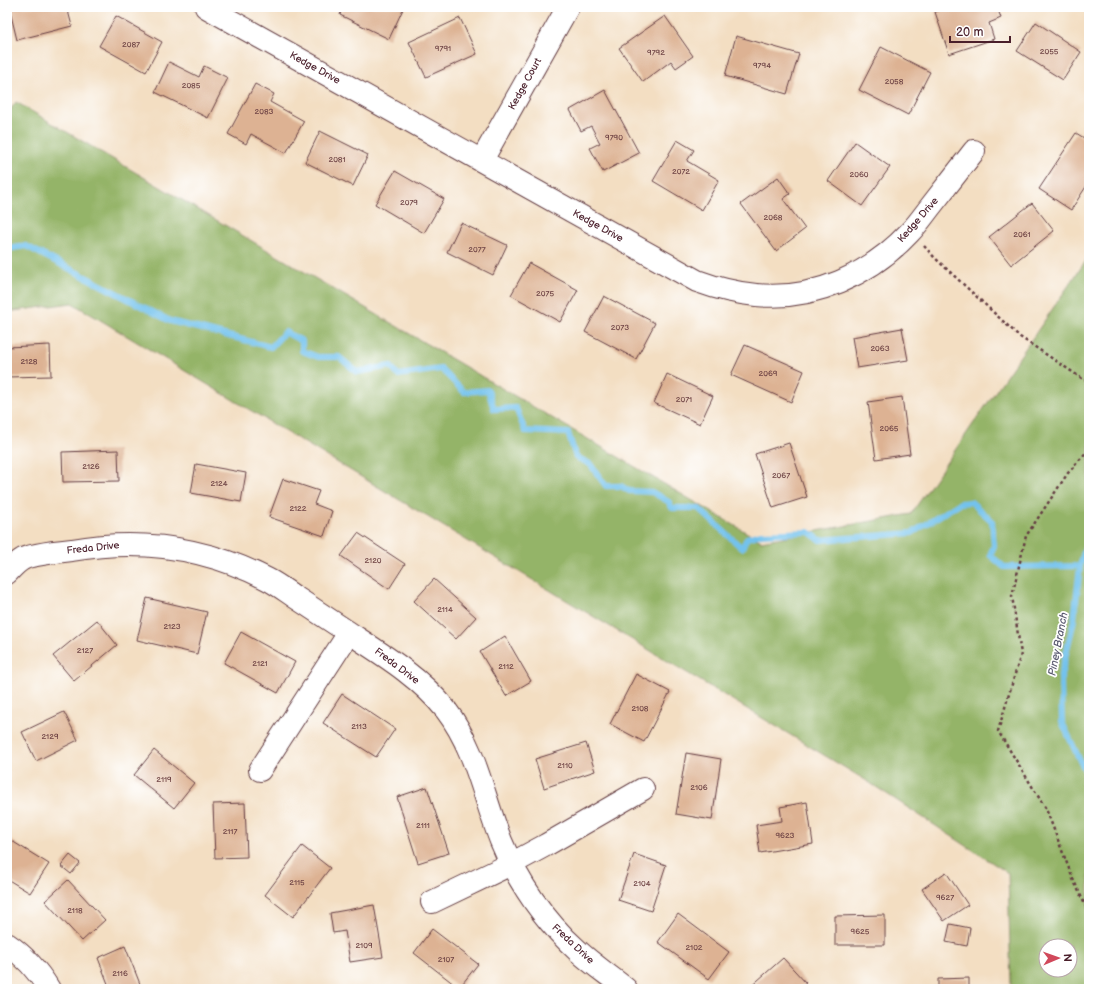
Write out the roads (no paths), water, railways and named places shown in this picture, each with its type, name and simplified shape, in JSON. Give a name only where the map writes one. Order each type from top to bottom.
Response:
[{"type":"street","name":"Kedge Drive","points":[[206,7],[482,160],[697,282],[727,291],[757,295],[788,295],[813,291],[838,283],[868,267],[889,252],[911,232],[974,151]]},
{"type":"street","name":"Kedge Court","points":[[482,160],[568,7]]},
{"type":"street","name":"Freda Drive","points":[[7,573],[24,558],[88,547],[118,544],[155,545],[194,551],[232,563],[268,580],[387,657],[422,685],[446,710],[462,734],[477,767],[500,839],[511,864],[531,897],[552,925],[577,951],[626,989]]},
{"type":"street","points":[[260,770],[350,633]]},
{"type":"street","points":[[432,902],[511,864],[643,788]]},
{"type":"street","points":[[7,944],[19,952],[39,973],[49,989]]},
{"type":"waterway","points":[[7,249],[26,246],[170,321],[271,347],[285,332],[302,341],[302,351],[318,357],[339,357],[357,372],[390,366],[398,375],[441,369],[464,392],[488,390],[494,409],[516,408],[525,431],[568,433],[576,457],[590,464],[606,486],[621,486],[629,491],[652,492],[669,502],[672,508],[698,508],[742,548],[747,538],[761,534],[809,532],[820,540],[912,533],[960,503],[971,502],[992,521],[994,546],[990,555],[1004,567],[1080,566]]},
{"type":"waterway","name":"Piney Branch","points":[[1089,534],[1080,566],[1074,620],[1061,675],[1062,722],[1082,765],[1089,776]]}]
